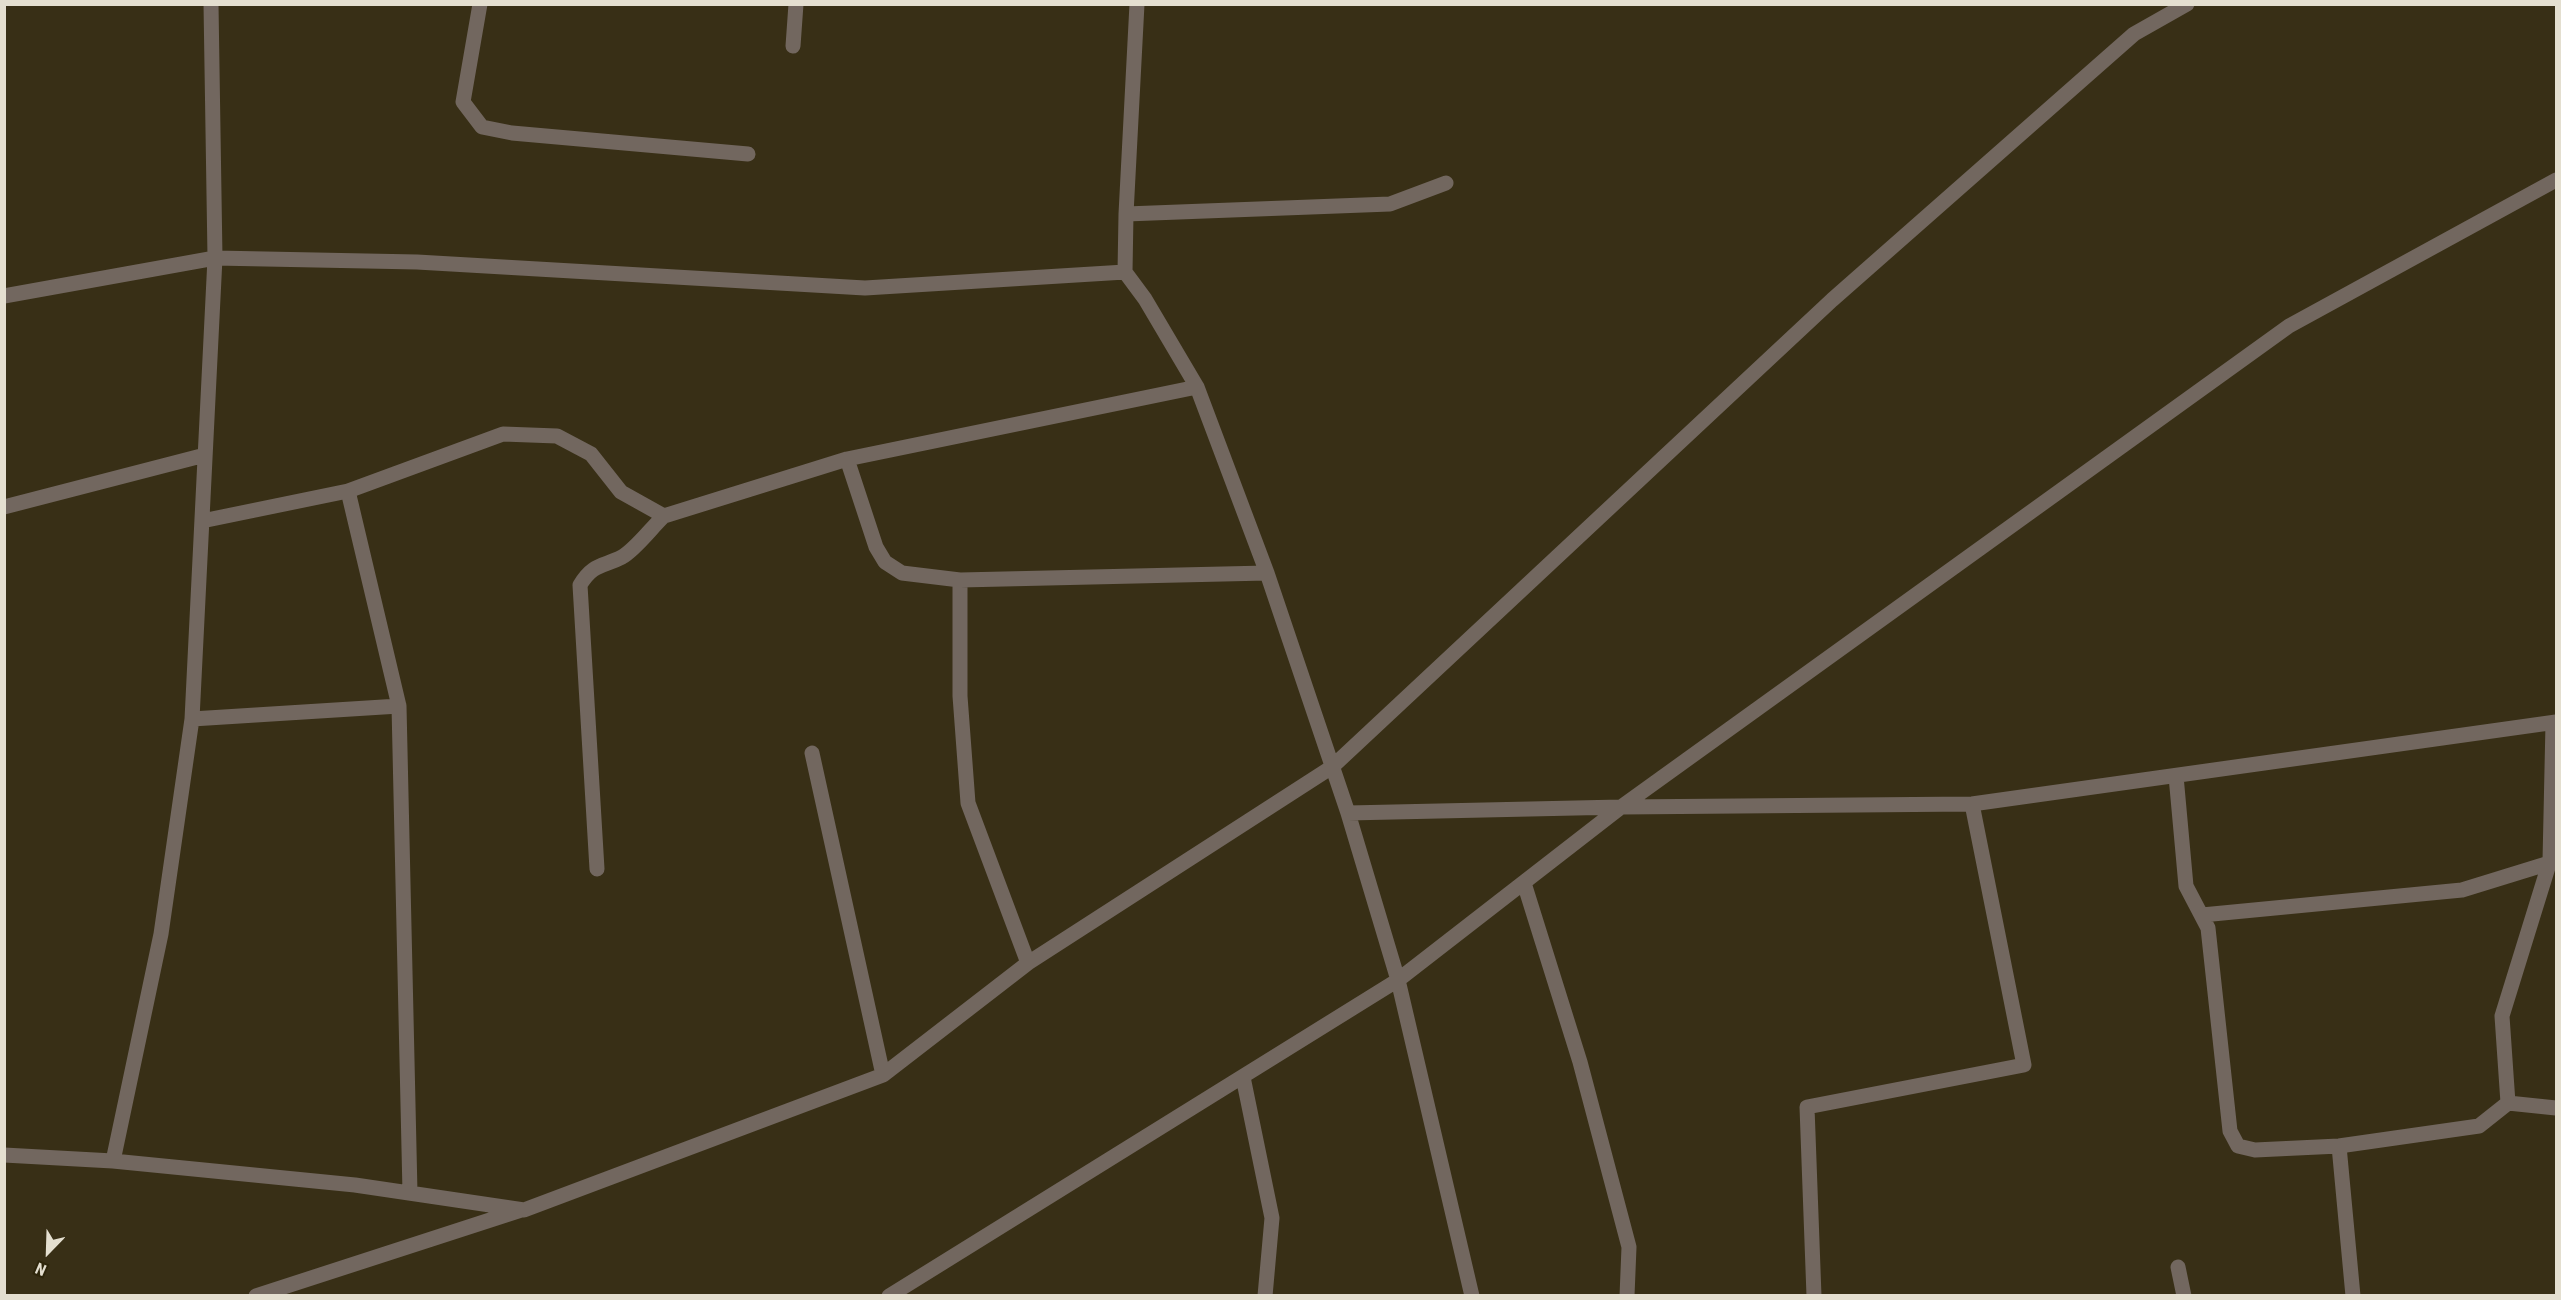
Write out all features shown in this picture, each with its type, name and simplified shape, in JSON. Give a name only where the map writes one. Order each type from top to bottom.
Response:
[{"type":"street","points":[[114,1161],[161,934],[192,719],[215,258],[211,4]]},
{"type":"street","points":[[480,4],[464,102],[482,127],[512,133],[748,154]]},
{"type":"street","points":[[793,46],[796,4]]},
{"type":"street","points":[[1137,4],[1125,214],[1125,273],[1145,298],[1197,387],[1267,573],[1348,813],[1398,980],[1472,1296]]},
{"type":"street","points":[[256,1296],[524,1210],[883,1075],[1028,963],[1332,767],[1832,300],[2134,34],[2187,4]]},
{"type":"street","points":[[889,1296],[1398,980],[1621,807],[2289,326],[2556,180]]},
{"type":"street","points":[[1125,214],[1390,204],[1446,183]]},
{"type":"street","points":[[4,296],[215,258],[417,262],[865,288],[1125,273]]},
{"type":"street","points":[[597,869],[580,585],[585,576],[598,565],[623,556],[664,516],[847,459],[1197,387]]},
{"type":"street","points":[[202,521],[348,491],[503,434],[557,436],[591,454],[621,492],[664,516]]},
{"type":"street","points":[[4,507],[206,455]]},
{"type":"street","points":[[847,459],[876,547],[885,562],[902,573],[960,580],[1267,573]]},
{"type":"street","points":[[348,491],[399,706],[410,1193]]},
{"type":"street","points":[[960,580],[960,696],[968,803],[1028,963]]},
{"type":"street","points":[[192,719],[399,706]]},
{"type":"street","points":[[1348,813],[1621,807],[1972,804],[2555,722],[2553,861],[2502,1016],[2508,1103]]},
{"type":"street","points":[[812,753],[883,1075]]},
{"type":"street","points":[[2176,776],[2186,886],[2208,928],[2230,1131],[2238,1146],[2255,1150],[2339,1146],[2479,1126],[2508,1103],[2556,1108]]},
{"type":"street","points":[[1814,1296],[1807,1107],[2024,1065],[1972,804]]},
{"type":"street","points":[[2202,915],[2462,890],[2553,861]]},
{"type":"street","points":[[1524,883],[1580,1062],[1629,1247],[1628,1296]]},
{"type":"street","points":[[1243,1077],[1272,1218],[1265,1296]]},
{"type":"street","points":[[2339,1146],[2353,1296]]},
{"type":"street","points":[[4,1155],[114,1161],[355,1185],[524,1210]]},
{"type":"street","points":[[2178,1267],[2184,1296]]}]
